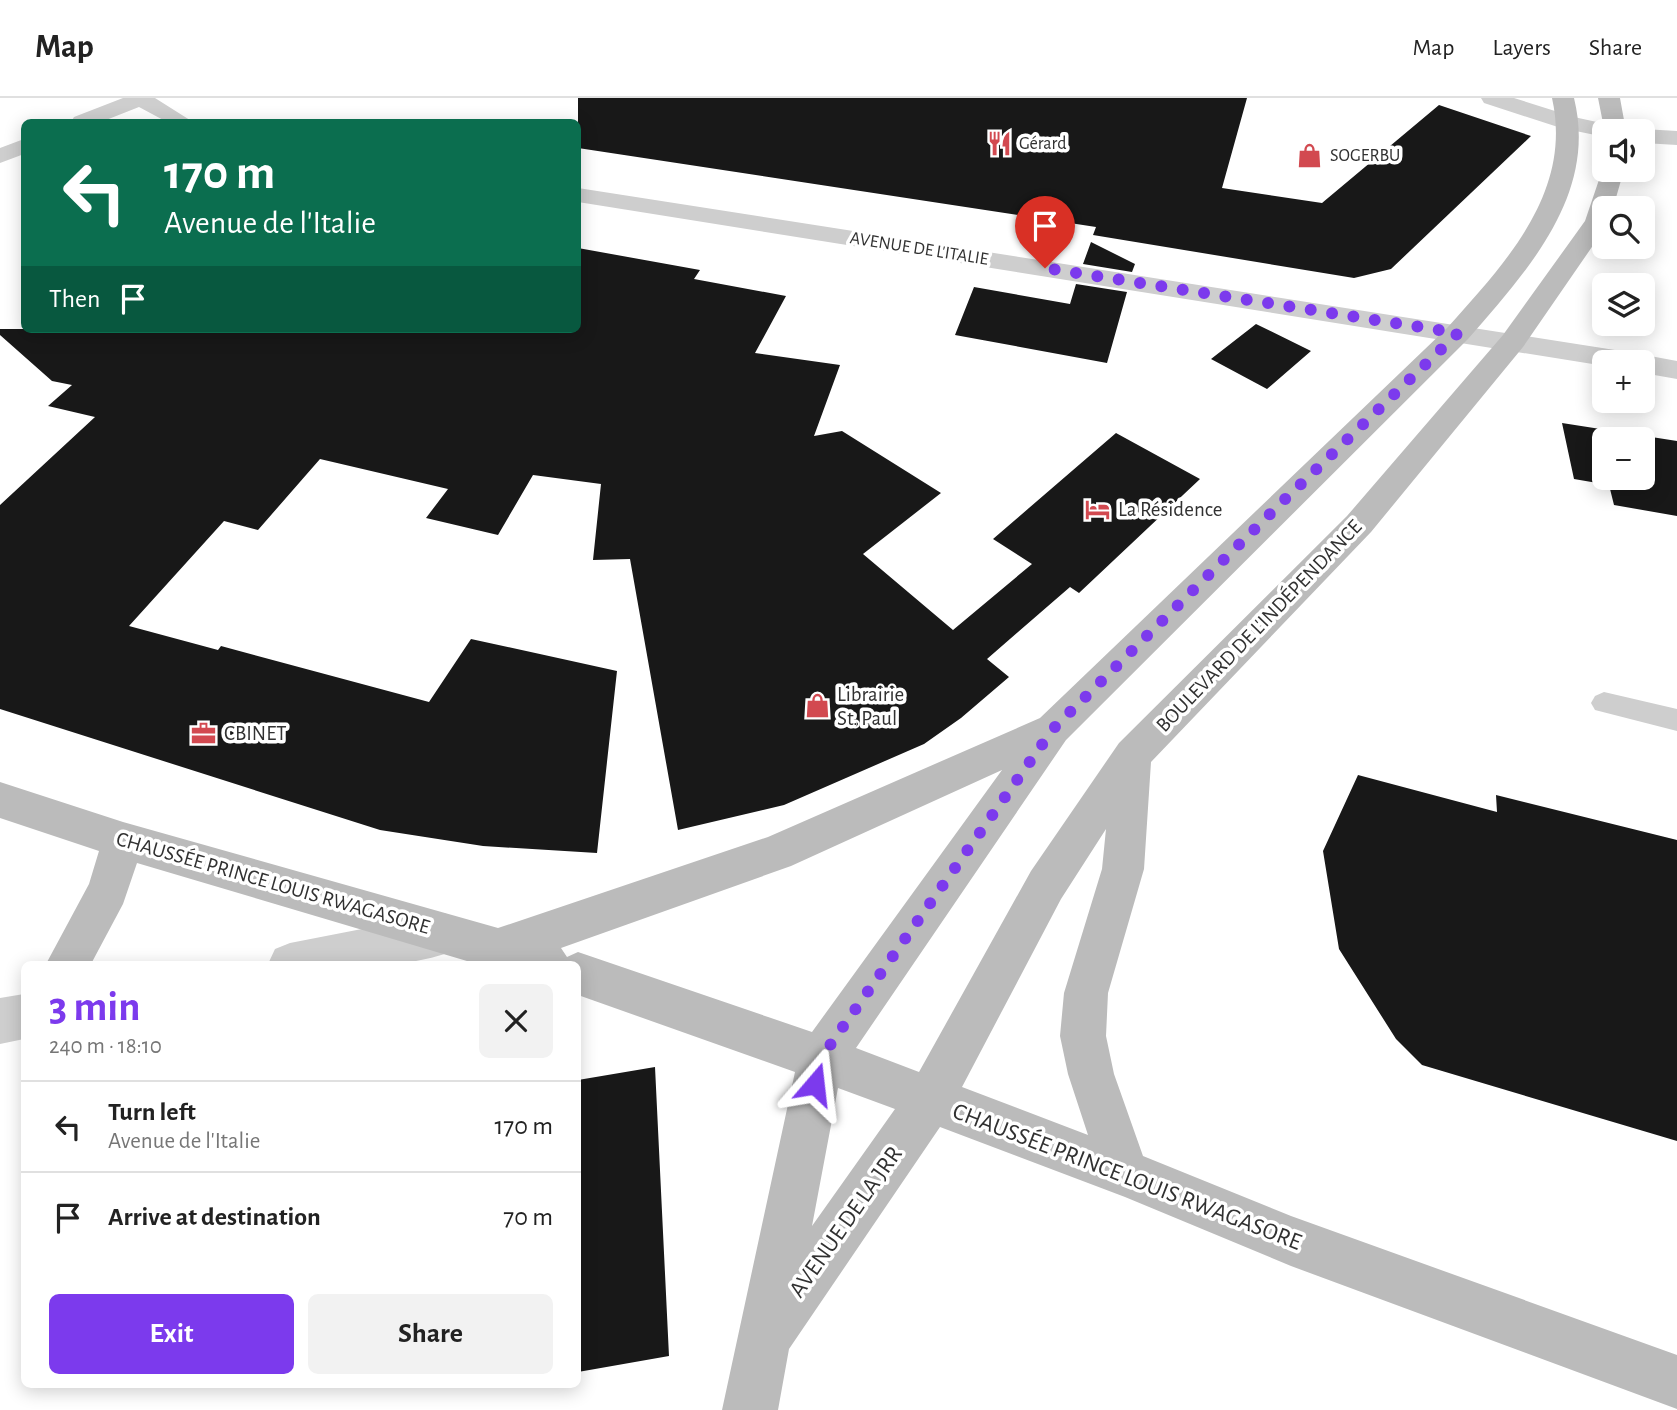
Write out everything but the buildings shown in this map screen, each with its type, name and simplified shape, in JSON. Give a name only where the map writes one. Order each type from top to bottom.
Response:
[{"type":"street","points":[[90,119],[142,98],[177,119]]},
{"type":"street","points":[[1492,98],[1566,111],[1592,124]]},
{"type":"street","points":[[1609,98],[1613,119]]},
{"type":"street","points":[[821,1058],[1053,729],[1278,506],[1458,333],[1510,274],[1547,219],[1567,165],[1566,111]]},
{"type":"street","points":[[1655,136],[1677,138]]},
{"type":"street","points":[[0,156],[21,147]]},
{"type":"street","name":"BOULEVARD DE L'INDÉPENDANCE","points":[[929,1101],[1046,885],[1133,755],[1359,524],[1513,341],[1597,221],[1608,182]]},
{"type":"street","name":"AVENUE DE L'ITALIE","points":[[581,195],[1592,355]]},
{"type":"street","points":[[1655,366],[1677,370]]},
{"type":"street","points":[[500,948],[776,853],[1053,729]]},
{"type":"street","points":[[1125,1173],[1091,1074],[1083,1036],[1086,993],[1123,869],[1133,755]]},
{"type":"street","name":"CHAUSSÉE PRINCE LOUIS RWAGASORE","points":[[0,800],[123,839],[539,961]]},
{"type":"street","points":[[70,961],[108,890],[123,839]]},
{"type":"street","points":[[305,961],[444,934]]},
{"type":"street","name":"CHAUSSÉE PRINCE LOUIS RWAGASORE","points":[[581,975],[821,1058],[1125,1173],[1304,1246],[1677,1382]]},
{"type":"street","points":[[0,1021],[21,1018]]},
{"type":"street","name":"AVENUE DE LA JRR","points":[[750,1410],[821,1058]]},
{"type":"street","name":"AVENUE DE LA JRR","points":[[762,1343],[929,1101]]},
{"type":"lane","points":[[1604,704],[1677,720]]},
{"type":"place","name":"Gérard","points":[[999,144]]},
{"type":"place","name":"SOGERBU","points":[[1310,156]]},
{"type":"place","name":"La Résidence","points":[[1098,509]]},
{"type":"place","name":"Librairie St. Paul","points":[[817,706]]},
{"type":"place","name":"CBINET","points":[[204,733]]},
{"type":"route","points":[[815,1084],[821,1058],[1053,729],[1278,506],[1458,333],[1045,268]]}]
